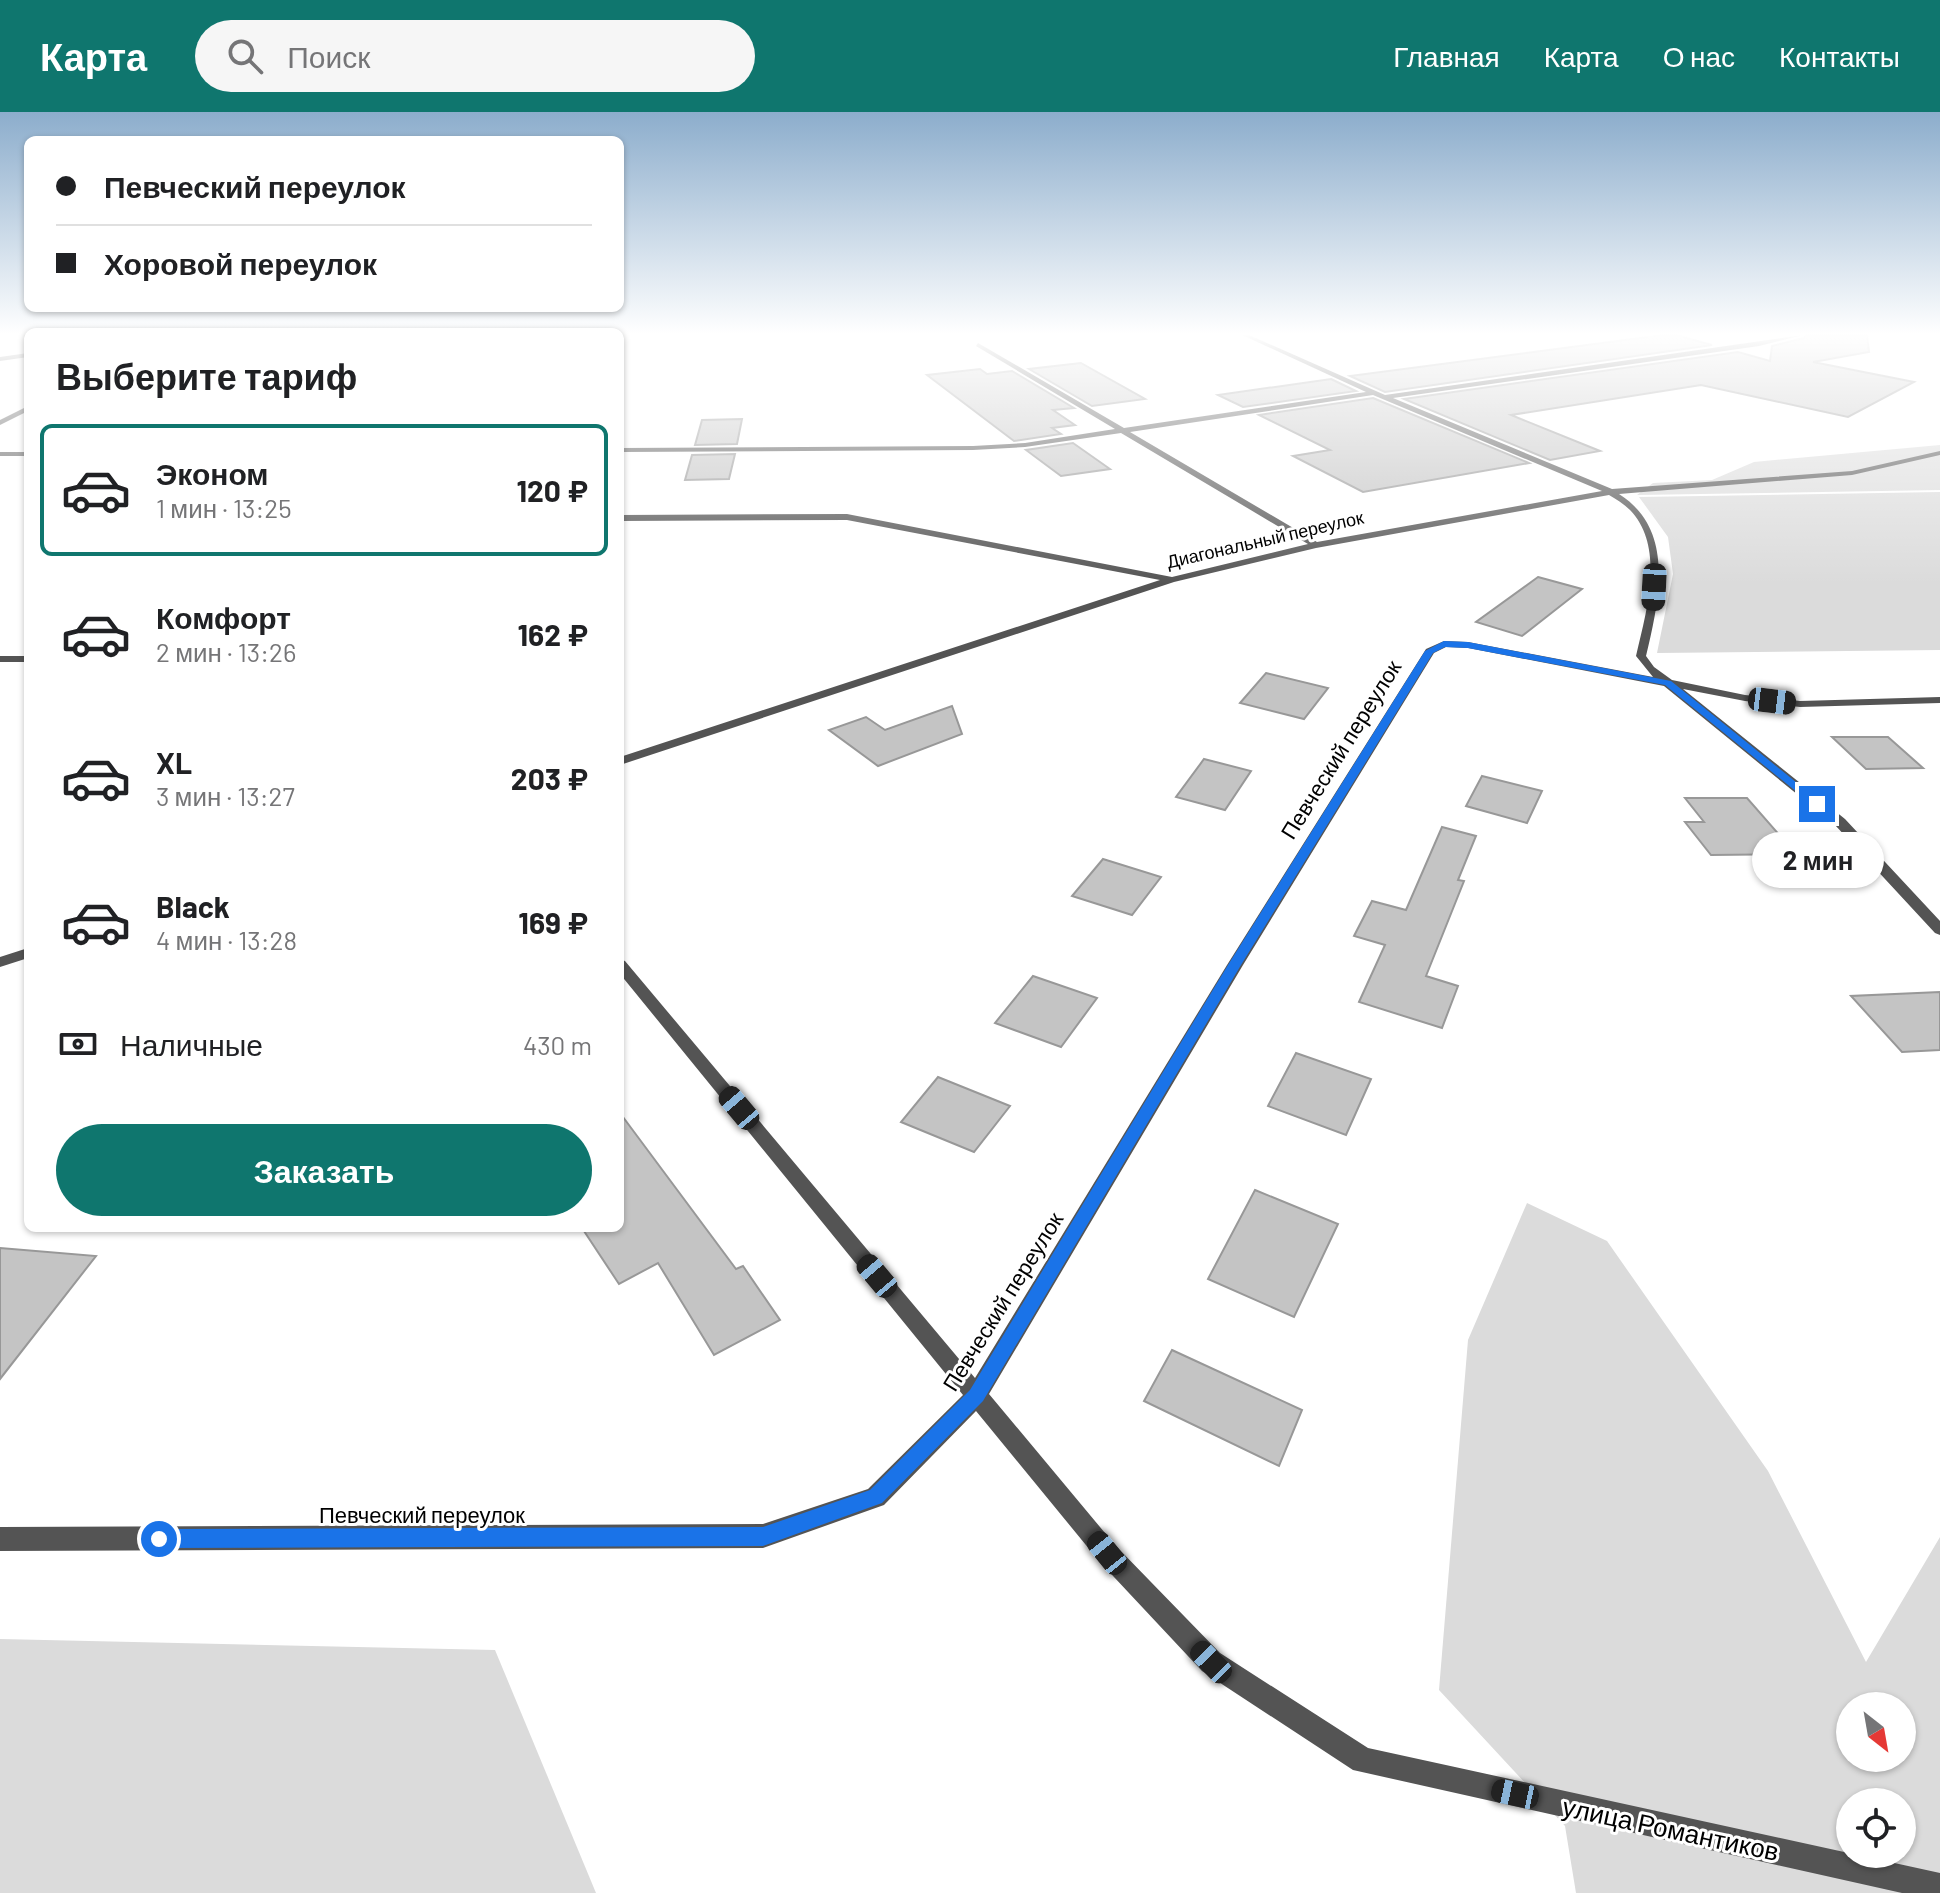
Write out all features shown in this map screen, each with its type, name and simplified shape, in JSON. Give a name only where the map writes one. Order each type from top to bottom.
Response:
[{"type":"street","points":[[1104,418],[1316,545]]},
{"type":"street","points":[[624,450],[973,448],[1025,445],[1205,418]]},
{"type":"street","points":[[1435,418],[1611,492],[1637,511],[1647,533],[1655,566],[1653,608],[1641,656],[1650,669],[1840,822],[1940,930]]},
{"type":"street","name":"Диагональный переулок","points":[[624,760],[1171,580],[1316,545],[1611,492],[1852,473],[1940,453]]},
{"type":"street","points":[[0,454],[24,454]]},
{"type":"street","points":[[624,518],[847,517],[1171,580]]},
{"type":"street","name":"Певческий переулок","points":[[0,1539],[763,1536],[876,1497],[976,1396],[1235,965],[1430,651],[1444,644],[1468,645],[1745,698],[1800,704],[1940,700]]},
{"type":"street","points":[[0,659],[24,659]]},
{"type":"street","points":[[0,962],[24,954]]},
{"type":"street","name":"улица Романтиков","points":[[624,969],[1107,1553],[1211,1662],[1363,1760],[1940,1887]]},
{"type":"shaded area","points":[[1940,445],[1940,490],[1637,495],[1653,483],[1712,480],[1754,462]]},
{"type":"shaded area","points":[[1940,492],[1940,650],[1657,653],[1673,574],[1668,537],[1639,497]]},
{"type":"shaded area","points":[[1527,1203],[1607,1241],[1768,1471],[1866,1662],[1940,1537],[1940,1893],[1576,1893],[1565,1826],[1439,1690],[1468,1340]]},
{"type":"shaded area","points":[[0,1639],[495,1650],[596,1893],[0,1893]]},
{"type":"building","points":[[984,418],[1065,418],[1075,425],[1052,428],[1061,434],[1014,441]]},
{"type":"building","points":[[1265,418],[1421,418],[1529,463],[1363,492],[1293,456],[1330,450]]},
{"type":"building","points":[[1450,418],[1519,418],[1600,451],[1550,460]]},
{"type":"building","points":[[742,419],[737,444],[695,445],[702,420]]},
{"type":"building","points":[[1073,443],[1110,469],[1061,476],[1026,450]]},
{"type":"building","points":[[735,454],[729,479],[685,480],[692,455]]},
{"type":"building","points":[[1538,577],[1582,589],[1522,636],[1476,622]]},
{"type":"building","points":[[1266,673],[1328,688],[1304,719],[1240,703]]},
{"type":"building","points":[[952,706],[962,734],[878,766],[829,730],[866,717],[885,730]]},
{"type":"building","points":[[1832,737],[1888,737],[1923,768],[1866,769]]},
{"type":"building","points":[[1204,759],[1251,771],[1225,810],[1176,797]]},
{"type":"building","points":[[1482,776],[1542,791],[1527,823],[1466,806]]},
{"type":"building","points":[[1685,798],[1747,798],[1796,854],[1711,855],[1685,822],[1704,822]]},
{"type":"building","points":[[1442,827],[1476,836],[1458,880],[1464,881],[1426,976],[1458,986],[1442,1028],[1359,1002],[1385,945],[1354,936],[1372,901],[1406,910]]},
{"type":"building","points":[[1103,859],[1161,877],[1132,915],[1072,896]]},
{"type":"building","points":[[1033,976],[1097,998],[1061,1047],[995,1023]]},
{"type":"building","points":[[1940,992],[1940,1050],[1902,1052],[1851,996]]},
{"type":"building","points":[[1296,1053],[1371,1079],[1346,1135],[1268,1106]]},
{"type":"building","points":[[938,1077],[1010,1106],[974,1152],[901,1122]]},
{"type":"building","points":[[624,1118],[736,1269],[743,1266],[780,1320],[714,1355],[658,1263],[619,1284],[585,1232],[624,1232]]},
{"type":"building","points":[[1255,1190],[1338,1224],[1294,1317],[1208,1279]]},
{"type":"building","points":[[0,1248],[96,1256],[0,1379]]},
{"type":"building","points":[[1172,1350],[1302,1410],[1279,1466],[1144,1401]]},
{"type":"route","points":[[159,1539],[763,1536],[876,1497],[976,1396],[1235,965],[1397,703],[1430,651],[1444,644],[1468,645],[1668,683],[1817,804]]}]
